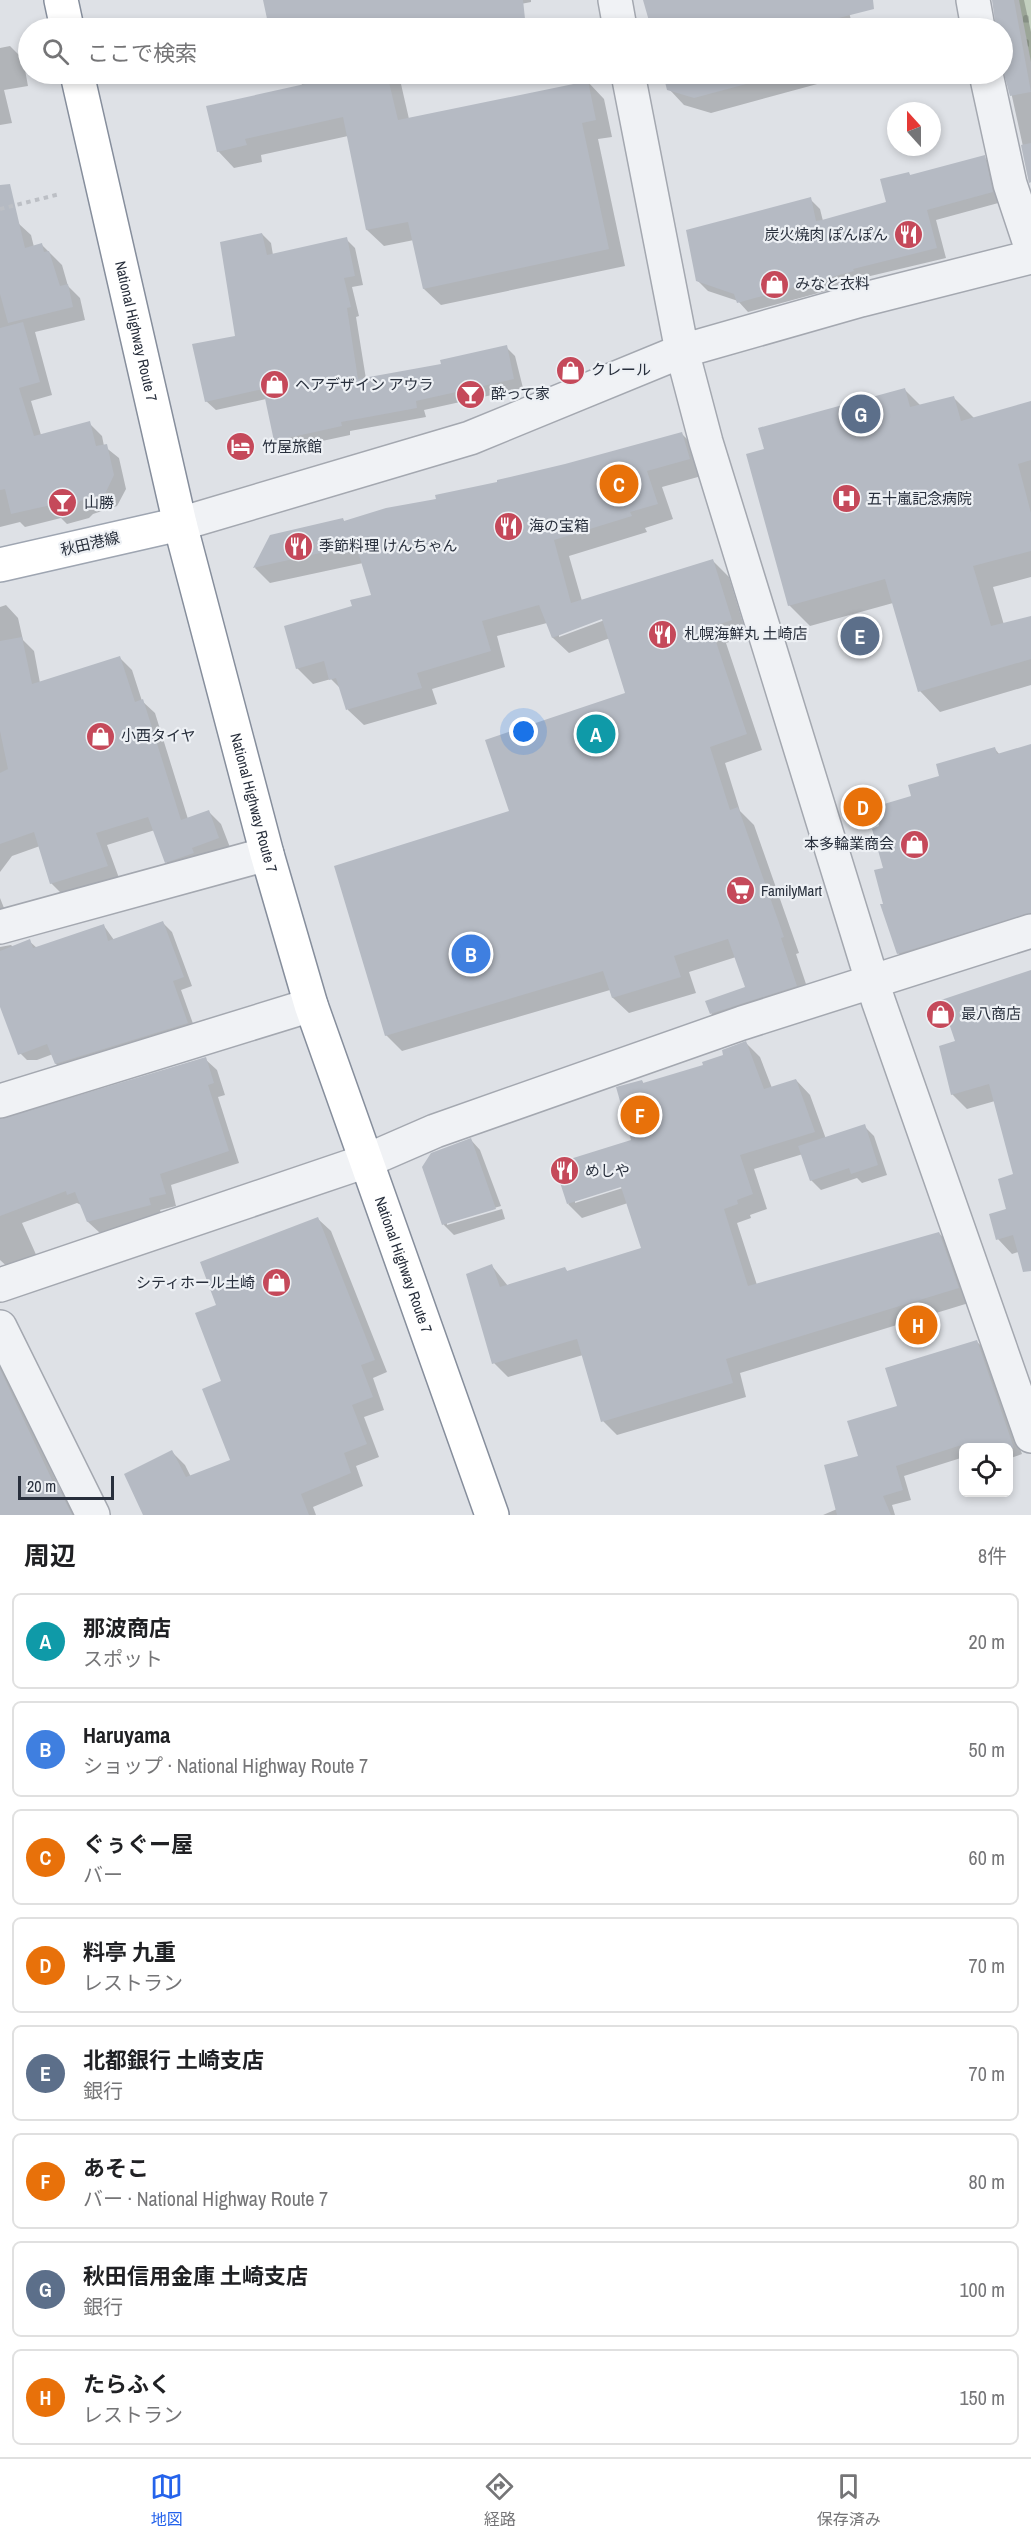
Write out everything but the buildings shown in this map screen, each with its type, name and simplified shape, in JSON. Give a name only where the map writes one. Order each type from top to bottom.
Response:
[{"type":"main road","points":[[61,0],[65,18]]},
{"type":"main road","name":"National Highway Route 7","points":[[79,84],[180,524],[267,854],[311,1005],[492,1515]]},
{"type":"main road","name":"秋田港線","points":[[0,565],[180,524]]},
{"type":"street","points":[[615,0],[618,18]]},
{"type":"street","points":[[973,0],[976,18]]},
{"type":"street","points":[[630,84],[682,351],[706,442],[873,983],[1031,1436]]},
{"type":"street","points":[[988,84],[1010,184],[1031,247]]},
{"type":"street","points":[[180,524],[470,438],[682,351],[861,300],[1031,257]]},
{"type":"street","points":[[0,927],[267,854]]},
{"type":"street","points":[[0,1285],[366,1161],[457,1123],[742,1023],[1031,931]]},
{"type":"street","points":[[0,1101],[311,1005]]},
{"type":"street","points":[[0,1327],[93,1515]]},
{"type":"path","points":[[0,209],[60,194]]},
{"type":"green space","points":[[1019,0],[1031,0],[1031,62]]},
{"type":"place","name":"炭火焼肉 ぽんぽん","points":[[909,235]]},
{"type":"place","name":"みなと衣料","points":[[774,284]]},
{"type":"place","name":"クレール","points":[[570,370]]},
{"type":"place","name":"ヘアデザイン アウラ","points":[[274,385]]},
{"type":"place","name":"酔って家","points":[[470,394]]},
{"type":"place","name":"秋田信用金庫 土崎支店","points":[[861,414]]},
{"type":"place","name":"竹屋旅館","points":[[241,447]]},
{"type":"place","name":"ぐぅぐー屋","points":[[619,484]]},
{"type":"place","name":"五十嵐記念病院","points":[[846,499]]},
{"type":"place","name":"山勝","points":[[63,503]]},
{"type":"place","name":"海の宝箱","points":[[508,526]]},
{"type":"place","name":"季節料理 けんちゃん","points":[[298,546]]},
{"type":"place","name":"札幌海鮮丸 土崎店","points":[[663,634]]},
{"type":"place","name":"北都銀行 土崎支店","points":[[860,636]]},
{"type":"place","name":"那波商店","points":[[596,734]]},
{"type":"place","name":"小西タイヤ","points":[[100,736]]},
{"type":"place","name":"料亭 九重","points":[[863,807]]},
{"type":"place","name":"本多輪業商会","points":[[915,844]]},
{"type":"place","name":"FamilyMart","points":[[740,891]]},
{"type":"place","name":"Haruyama","points":[[471,954]]},
{"type":"place","name":"最八商店","points":[[940,1014]]},
{"type":"place","name":"あそこ","points":[[640,1115]]},
{"type":"place","name":"めしや","points":[[564,1171]]},
{"type":"place","name":"シティホール土崎","points":[[276,1283]]},
{"type":"place","name":"たらふく","points":[[918,1325]]}]
